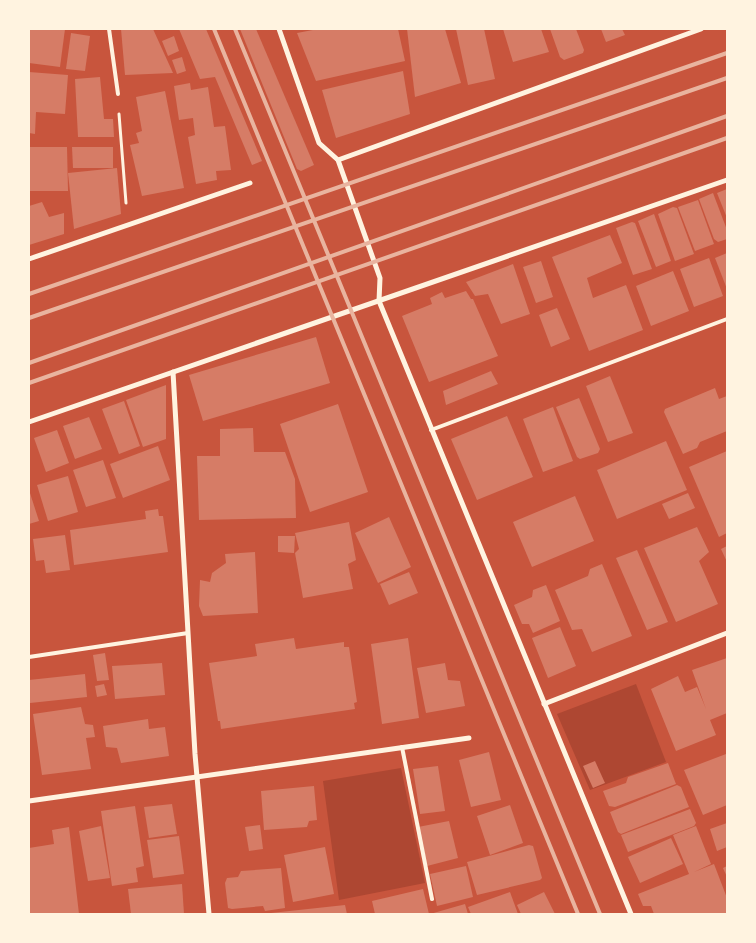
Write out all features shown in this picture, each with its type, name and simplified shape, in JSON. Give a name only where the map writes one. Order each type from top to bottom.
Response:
[{"type":"street","points":[[279,29],[319,143],[338,160],[380,278],[379,301],[631,914]]},
{"type":"street","points":[[338,160],[701,29]]},
{"type":"street","points":[[29,422],[727,180]]},
{"type":"street","points":[[29,259],[250,183]]},
{"type":"street","points":[[172,372],[195,754],[210,914]]},
{"type":"street","points":[[544,704],[727,632]]},
{"type":"street","points":[[29,801],[469,738]]},
{"type":"lane","points":[[109,29],[118,94]]},
{"type":"lane","points":[[431,430],[727,319]]},
{"type":"lane","points":[[29,657],[188,634]]},
{"type":"lane","points":[[402,748],[432,899]]},
{"type":"path","points":[[118,94],[128,225]]},
{"type":"shaded area","points":[[636,684],[666,762],[590,790],[557,714]]},
{"type":"shaded area","points":[[401,768],[425,883],[339,900],[323,781]]},
{"type":"building","points":[[29,29],[65,29],[60,67],[29,63]]},
{"type":"building","points":[[121,29],[153,29],[173,73],[125,75]]},
{"type":"building","points":[[179,29],[206,29],[262,161],[252,165],[215,77],[200,79]]},
{"type":"building","points":[[240,29],[256,29],[314,165],[301,171],[297,169]]},
{"type":"building","points":[[318,29],[398,29],[405,61],[316,81],[297,33]]},
{"type":"building","points":[[407,29],[445,29],[461,83],[415,97]]},
{"type":"building","points":[[456,29],[484,29],[495,79],[468,85]]},
{"type":"building","points":[[503,29],[541,29],[549,52],[513,62]]},
{"type":"building","points":[[550,29],[576,29],[584,50],[583,53],[564,60],[560,57]]},
{"type":"building","points":[[601,29],[622,29],[625,35],[606,42]]},
{"type":"building","points":[[71,33],[90,36],[85,71],[66,69]]},
{"type":"building","points":[[174,36],[179,51],[168,56],[162,41]]},
{"type":"building","points":[[182,57],[186,71],[177,74],[172,60]]},
{"type":"building","points":[[403,71],[410,114],[336,138],[322,90]]},
{"type":"building","points":[[29,72],[68,75],[65,114],[36,112],[35,134],[29,133]]},
{"type":"building","points":[[100,77],[104,119],[113,119],[114,137],[78,137],[75,79]]},
{"type":"building","points":[[190,83],[191,90],[208,87],[214,127],[225,126],[231,170],[216,171],[217,180],[196,184],[188,137],[195,135],[193,118],[179,120],[174,86]]},
{"type":"building","points":[[165,91],[184,188],[142,196],[130,145],[139,143],[136,133],[142,131],[136,97]]},
{"type":"building","points":[[29,147],[67,147],[68,191],[29,191]]},
{"type":"building","points":[[72,147],[113,147],[113,168],[73,168]]},
{"type":"building","points":[[117,168],[121,214],[74,229],[68,173]]},
{"type":"building","points":[[727,189],[727,218],[717,193]]},
{"type":"building","points":[[713,193],[727,230],[727,239],[718,242],[714,239],[699,199]]},
{"type":"building","points":[[698,200],[714,244],[695,251],[678,207]]},
{"type":"building","points":[[42,202],[49,217],[64,213],[64,234],[29,245],[29,206]]},
{"type":"building","points":[[673,207],[677,208],[694,254],[675,261],[658,214]]},
{"type":"building","points":[[654,214],[671,261],[656,267],[638,221]]},
{"type":"building","points":[[632,222],[635,223],[652,269],[633,275],[616,228]]},
{"type":"building","points":[[610,235],[622,263],[587,278],[593,298],[626,285],[643,330],[589,351],[552,257]]},
{"type":"building","points":[[727,253],[727,289],[715,258]]},
{"type":"building","points":[[709,258],[723,296],[694,307],[680,269]]},
{"type":"building","points":[[541,261],[553,297],[536,303],[523,267]]},
{"type":"building","points":[[513,264],[530,314],[501,324],[488,294],[475,296],[466,282]]},
{"type":"building","points":[[673,271],[689,311],[651,326],[636,286]]},
{"type":"building","points":[[466,291],[471,299],[473,299],[498,356],[429,382],[402,316],[432,304],[430,298],[442,292],[445,298]]},
{"type":"building","points":[[557,308],[570,339],[551,347],[539,315]]},
{"type":"building","points":[[316,337],[330,383],[203,421],[189,375]]},
{"type":"building","points":[[491,371],[498,384],[446,405],[443,391]]},
{"type":"building","points":[[610,376],[633,433],[608,442],[586,386]]},
{"type":"building","points":[[166,385],[166,439],[143,447],[126,400]]},
{"type":"building","points":[[715,388],[719,399],[727,396],[727,431],[700,442],[697,448],[683,454],[664,412],[665,409]]},
{"type":"building","points":[[579,398],[600,449],[598,453],[580,459],[577,457],[556,407]]},
{"type":"building","points":[[124,401],[140,446],[119,454],[102,409]]},
{"type":"building","points":[[338,404],[368,492],[310,512],[280,424]]},
{"type":"building","points":[[553,407],[573,461],[543,472],[523,419]]},
{"type":"building","points":[[507,416],[533,477],[477,500],[451,439]]},
{"type":"building","points":[[89,417],[102,449],[75,459],[63,426]]},
{"type":"building","points":[[253,428],[254,452],[285,452],[295,479],[296,518],[199,520],[197,456],[220,456],[220,429]]},
{"type":"building","points":[[57,430],[69,463],[46,472],[34,438]]},
{"type":"building","points":[[666,441],[687,490],[617,519],[597,470]]},
{"type":"building","points":[[158,446],[170,480],[123,498],[110,464]]},
{"type":"building","points":[[727,451],[727,533],[719,537],[689,467]]},
{"type":"building","points":[[103,460],[116,498],[86,507],[73,470]]},
{"type":"building","points":[[68,476],[78,512],[48,521],[37,485]]},
{"type":"building","points":[[29,490],[39,521],[29,524]]},
{"type":"building","points":[[688,493],[695,508],[669,519],[662,504]]},
{"type":"building","points":[[575,496],[594,541],[532,567],[513,522]]},
{"type":"building","points":[[158,509],[159,516],[163,516],[168,552],[74,565],[70,530],[146,519],[145,511]]},
{"type":"building","points":[[389,517],[411,567],[378,583],[355,533]]},
{"type":"building","points":[[349,522],[356,560],[348,564],[353,589],[303,598],[295,553],[299,549],[295,533]]},
{"type":"building","points":[[697,527],[709,552],[699,561],[718,604],[676,622],[644,548]]},
{"type":"building","points":[[65,535],[70,570],[46,573],[44,560],[36,561],[33,539]]},
{"type":"building","points":[[278,536],[295,536],[294,553],[278,552]]},
{"type":"building","points":[[727,546],[727,562],[721,549]]},
{"type":"building","points":[[637,550],[668,622],[647,630],[616,558]]},
{"type":"building","points":[[255,552],[258,613],[203,616],[199,606],[200,580],[210,582],[212,573],[226,563],[225,554]]},
{"type":"building","points":[[602,564],[632,636],[592,652],[582,629],[572,630],[555,590],[588,576],[590,569]]},
{"type":"building","points":[[409,572],[418,593],[389,605],[380,584]]},
{"type":"building","points":[[546,585],[560,621],[533,633],[529,624],[522,624],[514,605],[532,597],[533,590]]},
{"type":"building","points":[[560,627],[576,666],[548,678],[532,638]]},
{"type":"building","points":[[294,638],[296,649],[344,642],[344,647],[349,647],[357,702],[354,703],[355,709],[221,729],[220,721],[218,721],[209,663],[257,656],[255,644]]},
{"type":"building","points":[[408,638],[419,718],[382,724],[371,644]]},
{"type":"building","points":[[105,653],[109,680],[97,681],[93,655]]},
{"type":"building","points":[[727,658],[727,713],[710,720],[716,735],[676,751],[651,689],[678,676],[685,692],[697,687],[706,709],[692,670]]},
{"type":"building","points":[[162,663],[165,695],[115,699],[112,666]]},
{"type":"building","points":[[445,663],[448,680],[460,681],[465,706],[426,713],[417,668]]},
{"type":"building","points":[[85,674],[87,697],[30,703],[29,680]]},
{"type":"building","points":[[104,684],[107,695],[97,697],[95,686]]},
{"type":"building","points":[[81,707],[85,724],[93,725],[95,737],[86,738],[91,769],[42,775],[33,714]]},
{"type":"building","points":[[148,719],[149,729],[165,727],[169,756],[121,763],[117,748],[106,747],[103,726]]},
{"type":"building","points":[[489,752],[501,800],[471,807],[459,760]]},
{"type":"building","points":[[727,754],[727,805],[703,815],[684,770]]},
{"type":"building","points":[[595,761],[605,783],[593,788],[583,766]]},
{"type":"building","points":[[668,763],[676,784],[615,807],[609,806],[603,791],[626,783],[628,777]]},
{"type":"building","points":[[438,766],[445,811],[420,814],[413,769]]},
{"type":"building","points":[[677,785],[681,787],[689,807],[621,834],[618,832],[610,812]]},
{"type":"building","points":[[314,786],[317,820],[309,821],[307,827],[264,830],[261,791]]},
{"type":"building","points":[[172,804],[177,834],[149,838],[144,807]]},
{"type":"building","points":[[510,805],[523,843],[490,855],[477,816]]},
{"type":"building","points":[[135,806],[144,866],[136,868],[138,882],[112,886],[101,811]]},
{"type":"building","points":[[690,809],[696,823],[694,826],[628,852],[621,835]]},
{"type":"building","points":[[449,821],[458,858],[427,866],[418,827]]},
{"type":"building","points":[[727,823],[727,847],[717,851],[710,829]]},
{"type":"building","points":[[260,825],[263,849],[249,851],[245,827]]},
{"type":"building","points":[[101,826],[110,878],[88,881],[79,831]]},
{"type":"building","points":[[696,826],[711,864],[694,872],[714,864],[727,898],[727,914],[654,914],[651,906],[643,906],[638,894],[689,874],[673,835]]},
{"type":"building","points":[[69,827],[79,914],[29,914],[29,848],[54,844],[52,830]]},
{"type":"building","points":[[179,836],[184,874],[153,878],[147,840]]},
{"type":"building","points":[[671,838],[683,864],[640,883],[628,857]]},
{"type":"building","points":[[529,845],[533,846],[542,878],[540,880],[477,895],[467,862]]},
{"type":"building","points":[[325,847],[334,894],[293,902],[284,855]]},
{"type":"building","points":[[466,866],[473,897],[437,906],[430,874]]},
{"type":"building","points":[[727,866],[727,877],[723,868]]},
{"type":"building","points":[[281,868],[285,908],[265,911],[263,906],[228,908],[225,883],[227,878],[238,877],[241,871]]},
{"type":"building","points":[[182,884],[184,914],[131,914],[128,889]]},
{"type":"building","points":[[423,889],[429,914],[375,914],[372,901]]},
{"type":"building","points":[[510,892],[518,914],[471,914],[468,907]]},
{"type":"building","points":[[544,892],[555,914],[521,914],[517,905]]},
{"type":"building","points":[[465,904],[468,914],[430,914]]},
{"type":"building","points":[[345,905],[347,914],[271,914],[271,913]]},
{"type":"railway","points":[[214,29],[578,914]]},
{"type":"railway","points":[[235,29],[600,914]]},
{"type":"railway","points":[[29,294],[727,53]]},
{"type":"railway","points":[[29,318],[727,78]]},
{"type":"railway","points":[[29,363],[727,116]]},
{"type":"railway","points":[[29,383],[727,138]]}]
